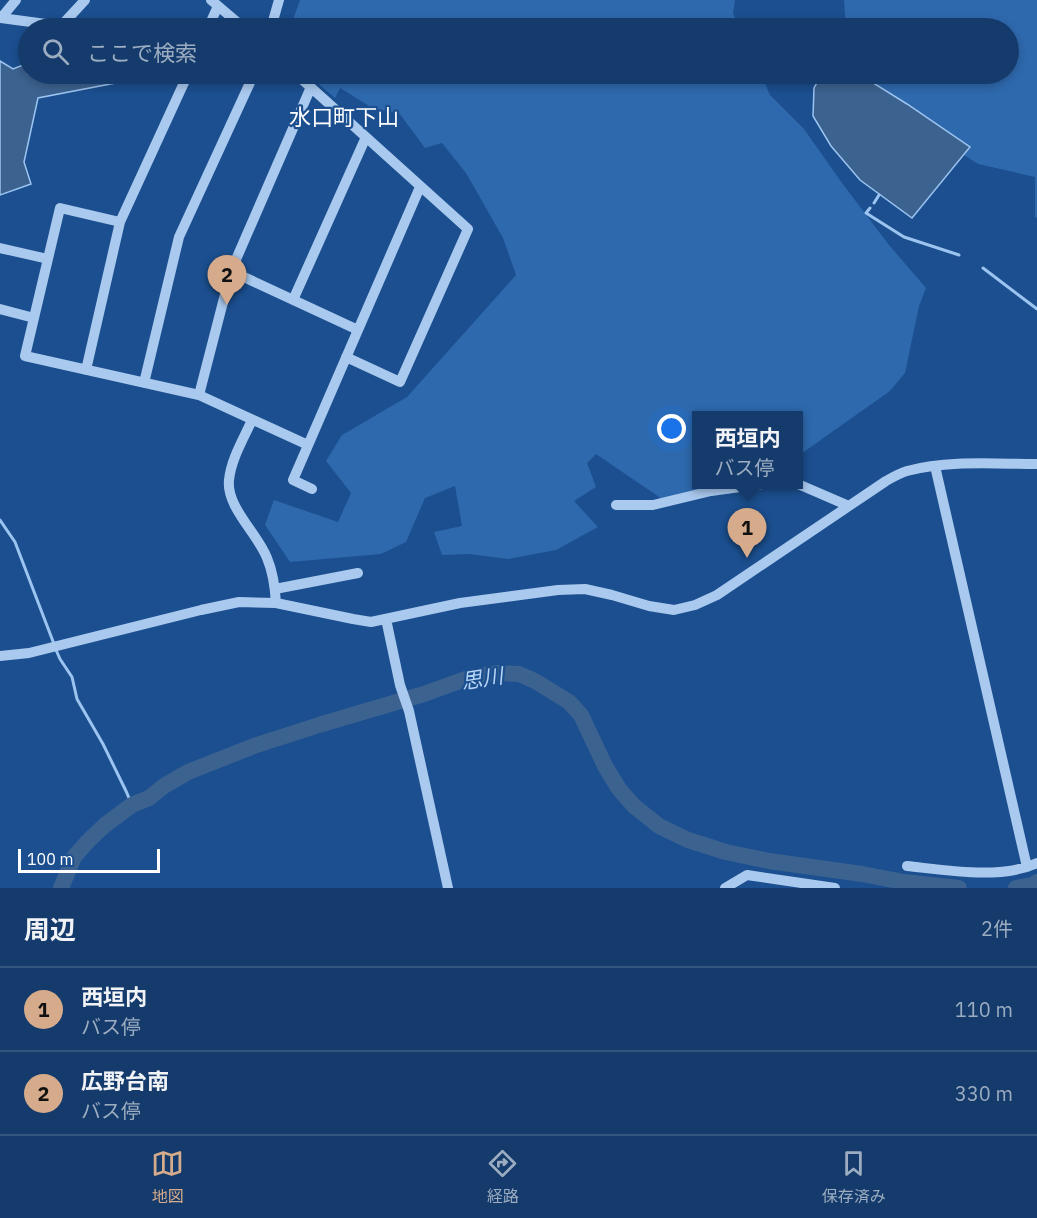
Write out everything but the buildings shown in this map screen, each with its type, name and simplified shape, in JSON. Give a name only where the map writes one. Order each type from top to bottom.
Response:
[{"type":"street","points":[[1,17],[16,0]]},
{"type":"street","points":[[68,18],[85,0]]},
{"type":"street","points":[[274,18],[279,0]]},
{"type":"street","points":[[211,18],[215,3],[232,18]]},
{"type":"street","points":[[1,17],[18,20]]},
{"type":"street","points":[[86,370],[120,222],[183,84]]},
{"type":"street","points":[[144,383],[179,237],[249,84]]},
{"type":"street","points":[[308,84],[468,229],[400,382],[346,357]]},
{"type":"street","points":[[199,395],[231,271],[312,87]]},
{"type":"street","points":[[293,300],[366,137]]},
{"type":"street","points":[[312,489],[293,480],[420,187]]},
{"type":"street","points":[[120,222],[60,208],[25,356],[199,395],[308,445]]},
{"type":"street","points":[[0,248],[48,259]]},
{"type":"street","points":[[231,271],[358,330]]},
{"type":"street","points":[[0,309],[34,318]]},
{"type":"street","points":[[252,420],[232,464],[228,482],[232,500],[267,556],[274,579],[276,603]]},
{"type":"street","points":[[0,656],[29,653],[239,602],[276,603],[353,620],[371,621],[460,603],[558,590],[585,589],[649,606],[674,610],[695,605],[717,595],[886,481],[905,471],[960,464],[1037,464]]},
{"type":"street","points":[[907,866],[954,871],[1005,872],[1032,865],[935,466]]},
{"type":"street","points":[[803,486],[849,506]]},
{"type":"street","points":[[616,505],[653,505],[726,489]]},
{"type":"street","points":[[275,588],[358,573]]},
{"type":"street","points":[[387,619],[400,685],[409,711],[448,888]]},
{"type":"street","points":[[724,888],[747,875],[835,888]]},
{"type":"shaded area","points":[[300,0],[735,0],[733,14],[735,18],[294,18]]},
{"type":"shaded area","points":[[844,0],[1037,0],[1037,218],[1035,217],[1035,177],[978,164],[876,98],[864,84],[1019,84],[1019,18],[845,18]]},
{"type":"shaded area","points":[[0,61],[13,69],[18,67],[18,84],[110,84],[38,98],[24,162],[31,184],[0,195]]},
{"type":"shaded area","points":[[319,84],[765,84],[770,95],[804,129],[889,245],[926,288],[919,306],[905,373],[890,391],[803,452],[803,411],[692,411],[692,489],[700,489],[662,499],[596,454],[587,463],[596,487],[574,501],[598,527],[556,550],[508,559],[469,554],[442,555],[434,532],[462,526],[455,486],[425,498],[406,542],[381,554],[290,562],[265,525],[274,500],[338,522],[351,493],[326,461],[342,435],[407,397],[516,275],[503,238],[466,173],[442,143],[425,148],[399,113],[374,109],[340,88],[335,98]]},
{"type":"shaded area","points":[[816,84],[875,84],[970,147],[912,218],[860,180],[831,146],[813,116],[814,88]]},
{"type":"waterway","points":[[874,203],[879,195]]},
{"type":"waterway","points":[[870,208],[866,213],[904,237],[959,255]]},
{"type":"waterway","points":[[983,268],[1037,309]]},
{"type":"waterway","points":[[0,520],[15,542],[54,644]]},
{"type":"waterway","points":[[56,650],[72,677],[77,699],[103,744],[132,805]]},
{"type":"waterway","name":"思川","points":[[61,888],[74,857],[105,825],[132,805],[149,798],[188,772],[254,746],[322,724],[424,694],[471,677],[499,673],[519,674],[569,702],[581,715],[605,766],[619,789],[634,806],[659,826],[688,840],[726,852],[769,861],[959,888]]},
{"type":"waterway","name":"思川","points":[[1016,888],[1037,882]]},
{"type":"place","name":"広野台南","points":[[227,305]]},
{"type":"place","name":"西垣内","points":[[747,558]]},
{"type":"district","name":"水口町下山","points":[[344,116]]}]
